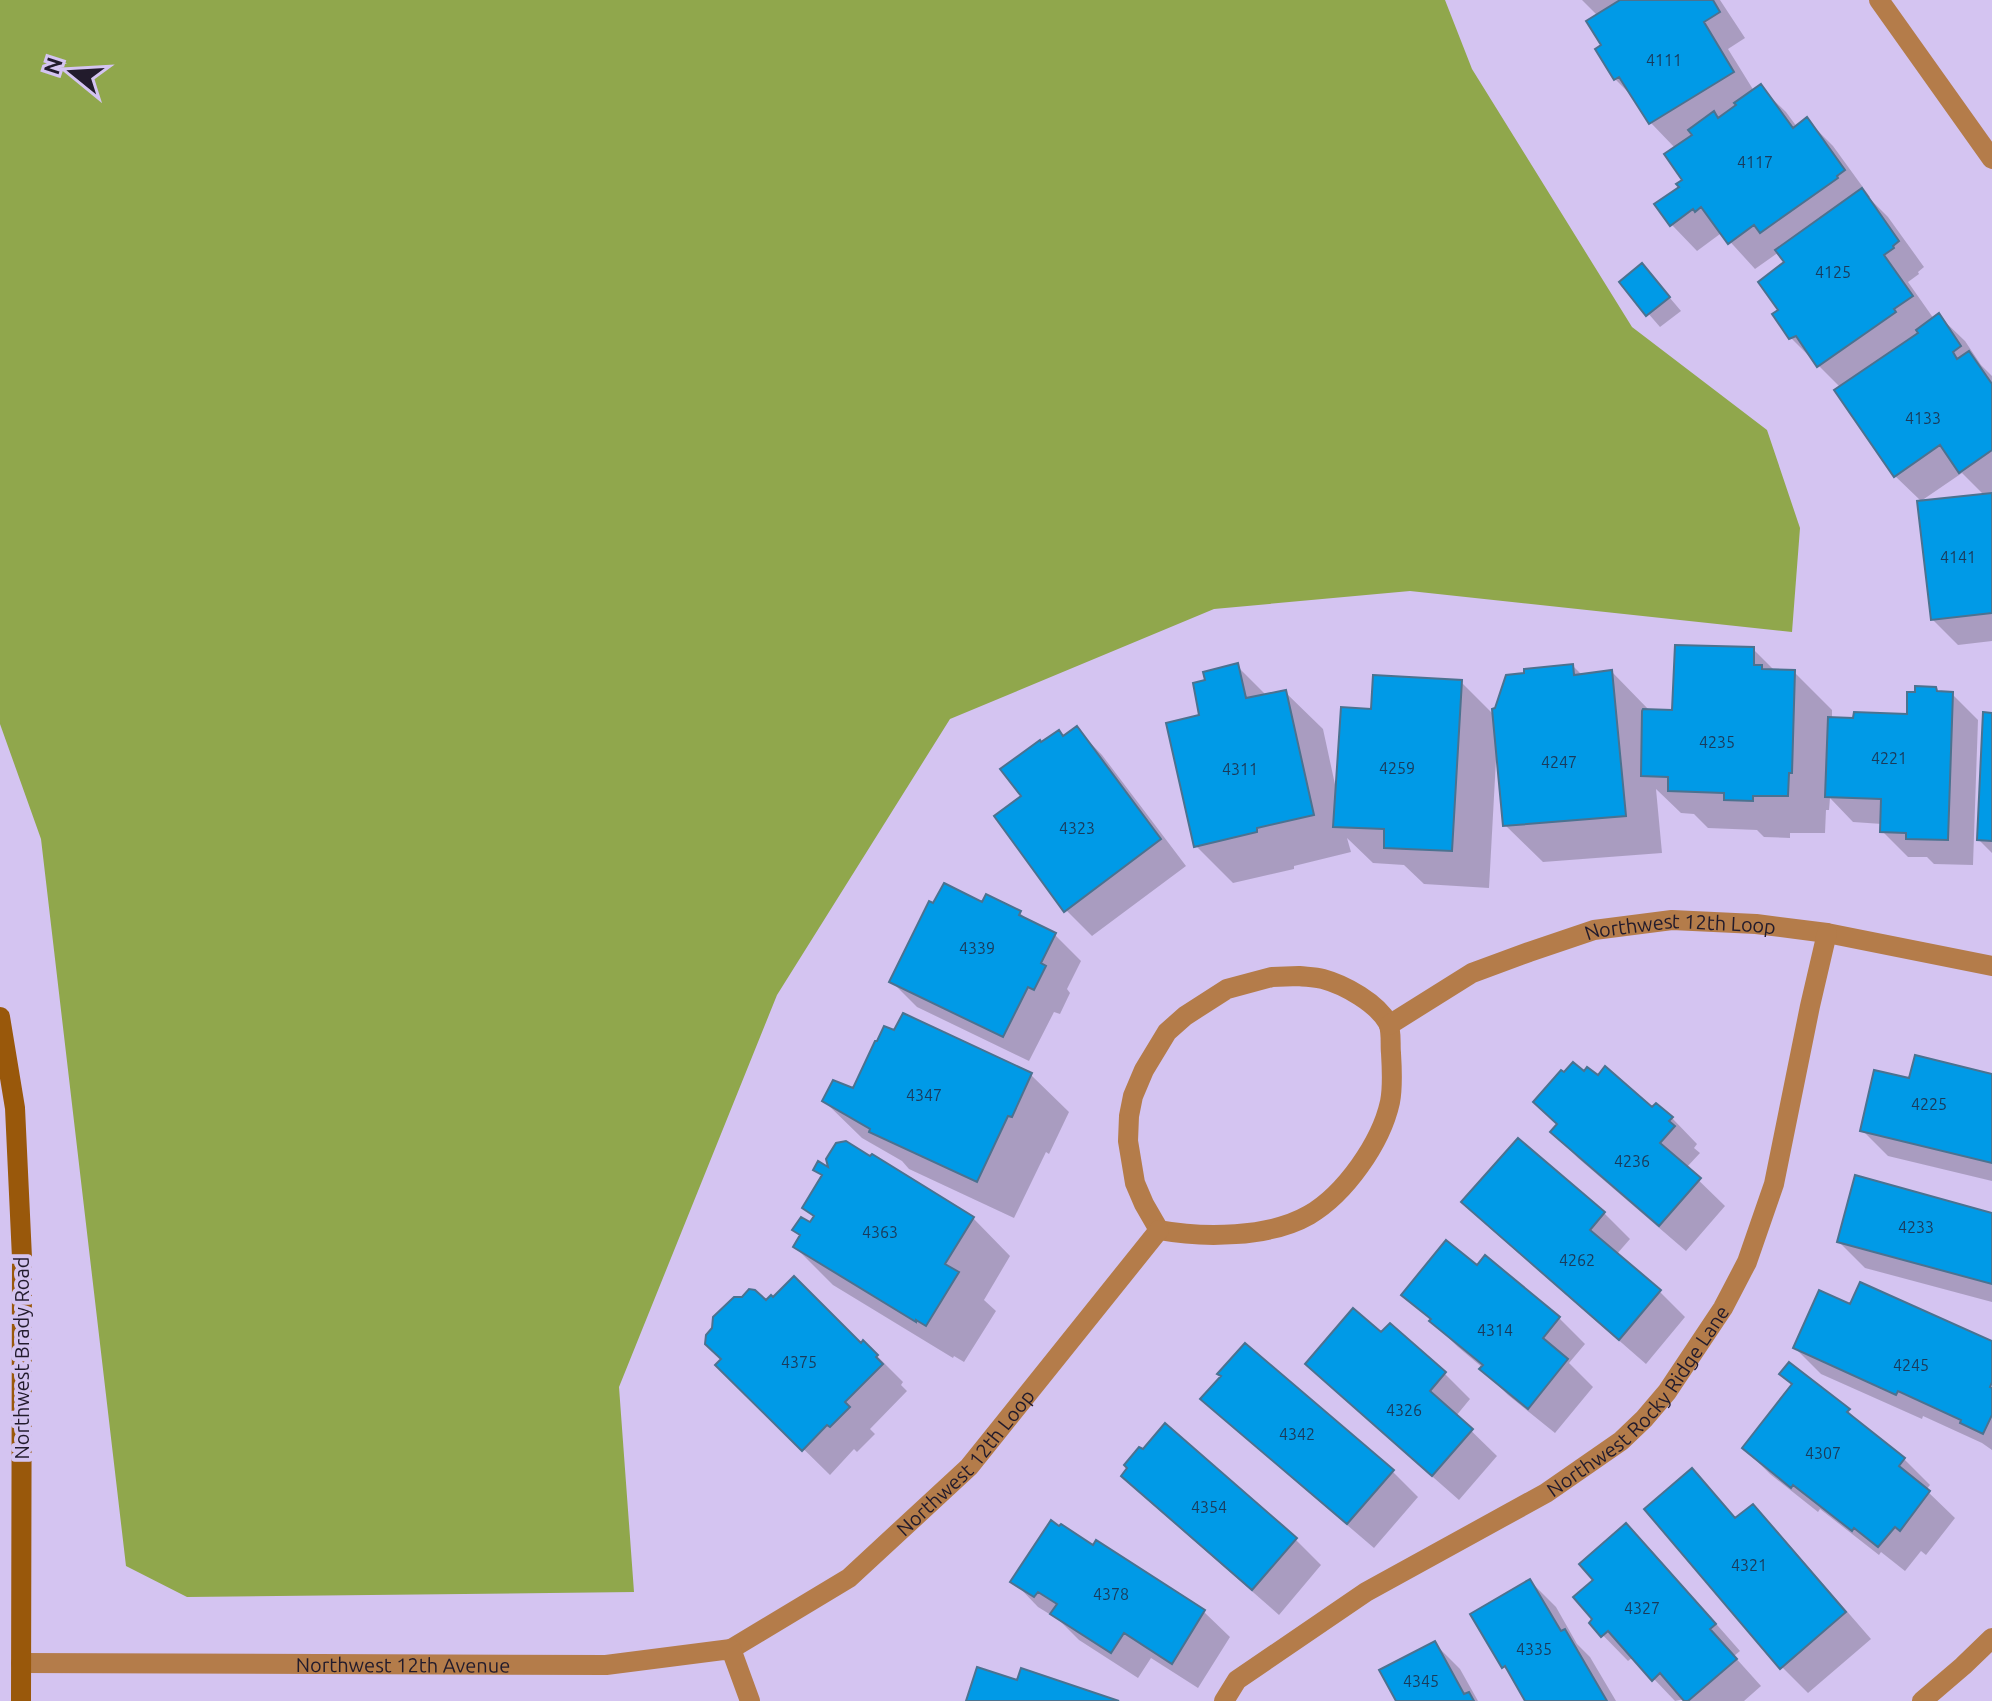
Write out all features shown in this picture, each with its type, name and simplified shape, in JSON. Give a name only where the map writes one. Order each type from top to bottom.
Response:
[{"type":"main road","name":"Northwest Brady Road","points":[[0,1017],[15,1108],[22,1258],[21,1701]]},
{"type":"street","points":[[1879,0],[1992,159]]},
{"type":"street","name":"Northwest 12th Loop","points":[[1389,1025],[1472,973],[1594,930],[1672,920],[1756,924],[1827,933],[1992,966]]},
{"type":"street","name":"Northwest Rocky Ridge Lane","points":[[1224,1701],[1237,1680],[1366,1592],[1546,1493],[1596,1459],[1621,1441],[1667,1392],[1723,1308],[1747,1262],[1774,1184],[1827,933]]},
{"type":"street","points":[[1299,976],[1322,979],[1349,990],[1369,1002],[1389,1025],[1390,1101],[1381,1128],[1368,1152],[1335,1195],[1309,1215],[1263,1230],[1227,1236],[1159,1230],[1135,1183],[1128,1141],[1129,1116],[1144,1070],[1167,1032],[1185,1016],[1227,989],[1272,977],[1299,976]]},
{"type":"street","name":"Northwest 12th Loop","points":[[731,1649],[849,1578],[969,1467],[1159,1230]]},
{"type":"street","points":[[1922,1701],[1992,1638]]},
{"type":"street","points":[[731,1649],[750,1701]]},
{"type":"street","name":"Northwest 12th Avenue","points":[[21,1663],[606,1665],[731,1649]]},
{"type":"green space","points":[[0,0],[1445,0],[1472,69],[1632,327],[1767,430],[1800,528],[1792,632],[1410,591],[1214,609],[950,719],[777,995],[619,1387],[634,1592],[187,1597],[126,1566],[41,839],[0,724]]},
{"type":"building","points":[[1620,0],[1713,0],[1720,12],[1704,22],[1734,72],[1649,124],[1619,77],[1614,80],[1595,49],[1601,45],[1586,21]]},
{"type":"building","points":[[1761,84],[1793,128],[1807,117],[1845,170],[1760,233],[1754,225],[1728,244],[1701,207],[1695,212],[1693,209],[1670,226],[1654,204],[1679,187],[1676,184],[1682,180],[1664,154],[1692,135],[1688,130],[1714,111],[1718,118]]},
{"type":"building","points":[[1862,188],[1899,241],[1884,255],[1913,296],[1894,309],[1896,312],[1817,367],[1796,336],[1789,339],[1772,314],[1778,310],[1758,282],[1784,262],[1775,250]]},
{"type":"building","points":[[1642,263],[1670,297],[1646,316],[1619,282]]},
{"type":"building","points":[[1939,313],[1961,346],[1953,352],[1957,359],[1969,351],[1992,384],[1992,450],[1959,473],[1940,445],[1894,477],[1834,390],[1918,333],[1916,330]]},
{"type":"building","points":[[1992,493],[1992,613],[1931,620],[1917,501]]},
{"type":"building","points":[[1675,645],[1754,647],[1754,665],[1762,665],[1762,669],[1795,670],[1792,773],[1789,773],[1788,796],[1753,796],[1753,801],[1724,800],[1724,793],[1668,791],[1668,777],[1641,776],[1642,711],[1672,710]]},
{"type":"building","points":[[1238,663],[1246,698],[1286,690],[1314,815],[1194,847],[1166,723],[1199,715],[1193,683],[1205,680],[1203,672]]},
{"type":"building","points":[[1573,664],[1574,675],[1612,670],[1626,816],[1503,826],[1492,709],[1506,675],[1524,673],[1524,669]]},
{"type":"building","points":[[1373,675],[1462,680],[1452,851],[1384,848],[1384,829],[1333,827],[1341,707],[1371,709]]},
{"type":"building","points":[[1915,686],[1953,692],[1948,840],[1906,839],[1906,833],[1880,832],[1881,799],[1825,797],[1828,717],[1853,718],[1854,712],[1907,714],[1907,692],[1915,692]]},
{"type":"building","points":[[1983,712],[1992,713],[1992,841],[1977,840]]},
{"type":"building","points":[[1077,726],[1161,839],[1064,912],[994,816],[1021,796],[1000,769],[1040,740],[1059,730],[1063,736]]},
{"type":"building","points":[[944,883],[982,902],[986,894],[1056,933],[1041,963],[1046,966],[1034,990],[1028,987],[1003,1037],[889,982],[929,901],[933,903]]},
{"type":"building","points":[[903,1013],[1032,1073],[977,1182],[869,1132],[870,1129],[822,1101],[833,1080],[853,1088],[884,1026],[894,1030]]},
{"type":"building","points":[[1915,1055],[1992,1074],[1992,1163],[1860,1131],[1874,1070],[1909,1078]]},
{"type":"building","points":[[1573,1062],[1584,1071],[1587,1067],[1598,1075],[1605,1066],[1652,1107],[1656,1103],[1673,1117],[1669,1121],[1675,1126],[1660,1143],[1701,1178],[1659,1226],[1550,1132],[1557,1124],[1533,1102],[1561,1070],[1564,1072]]},
{"type":"building","points":[[1518,1138],[1605,1212],[1590,1230],[1661,1290],[1619,1340],[1461,1202]]},
{"type":"building","points":[[846,1141],[974,1217],[945,1264],[959,1272],[926,1326],[793,1247],[800,1235],[792,1230],[801,1217],[810,1222],[814,1216],[802,1208],[822,1175],[813,1170],[818,1161],[828,1167],[826,1159],[836,1143]]},
{"type":"building","points":[[1855,1175],[1992,1213],[1992,1284],[1837,1242]]},
{"type":"building","points":[[1446,1240],[1477,1265],[1485,1255],[1560,1317],[1543,1338],[1568,1359],[1528,1409],[1479,1369],[1483,1365],[1401,1295]]},
{"type":"building","points":[[794,1276],[861,1343],[863,1340],[883,1364],[845,1402],[850,1407],[802,1451],[715,1365],[721,1359],[705,1344],[713,1317],[734,1297],[742,1297],[749,1289],[755,1290],[766,1300]]},
{"type":"building","points":[[1860,1282],[1992,1341],[1992,1415],[1983,1434],[1960,1423],[1961,1420],[1898,1391],[1896,1395],[1793,1348],[1819,1290],[1850,1304]]},
{"type":"building","points":[[1353,1308],[1381,1332],[1390,1323],[1446,1372],[1430,1391],[1473,1429],[1432,1476],[1305,1364]]},
{"type":"building","points":[[1245,1343],[1394,1470],[1347,1524],[1200,1399],[1221,1376],[1217,1374]]},
{"type":"building","points":[[1789,1362],[1850,1409],[1847,1412],[1905,1458],[1899,1466],[1930,1491],[1900,1531],[1895,1527],[1878,1547],[1793,1485],[1791,1488],[1742,1448],[1792,1384],[1779,1374]]},
{"type":"building","points":[[1165,1423],[1297,1538],[1252,1590],[1121,1476],[1127,1468],[1124,1465],[1139,1447],[1143,1449]]},
{"type":"building","points":[[1692,1468],[1735,1518],[1753,1504],[1846,1612],[1780,1669],[1644,1509]]},
{"type":"building","points":[[1051,1520],[1093,1545],[1096,1540],[1205,1610],[1172,1664],[1124,1633],[1111,1653],[1050,1614],[1057,1604],[1038,1592],[1034,1597],[1010,1582]]},
{"type":"building","points":[[1626,1523],[1716,1624],[1710,1629],[1737,1659],[1688,1701],[1684,1701],[1660,1673],[1652,1681],[1608,1631],[1601,1637],[1589,1623],[1592,1619],[1573,1597],[1593,1580],[1579,1564]]},
{"type":"building","points":[[1530,1579],[1561,1631],[1565,1629],[1607,1701],[1525,1701],[1505,1666],[1502,1668],[1470,1614]]},
{"type":"building","points":[[1435,1641],[1464,1694],[1469,1692],[1474,1701],[1396,1701],[1379,1670]]},
{"type":"building","points":[[977,1667],[1017,1680],[1021,1668],[1119,1701],[966,1701]]}]
